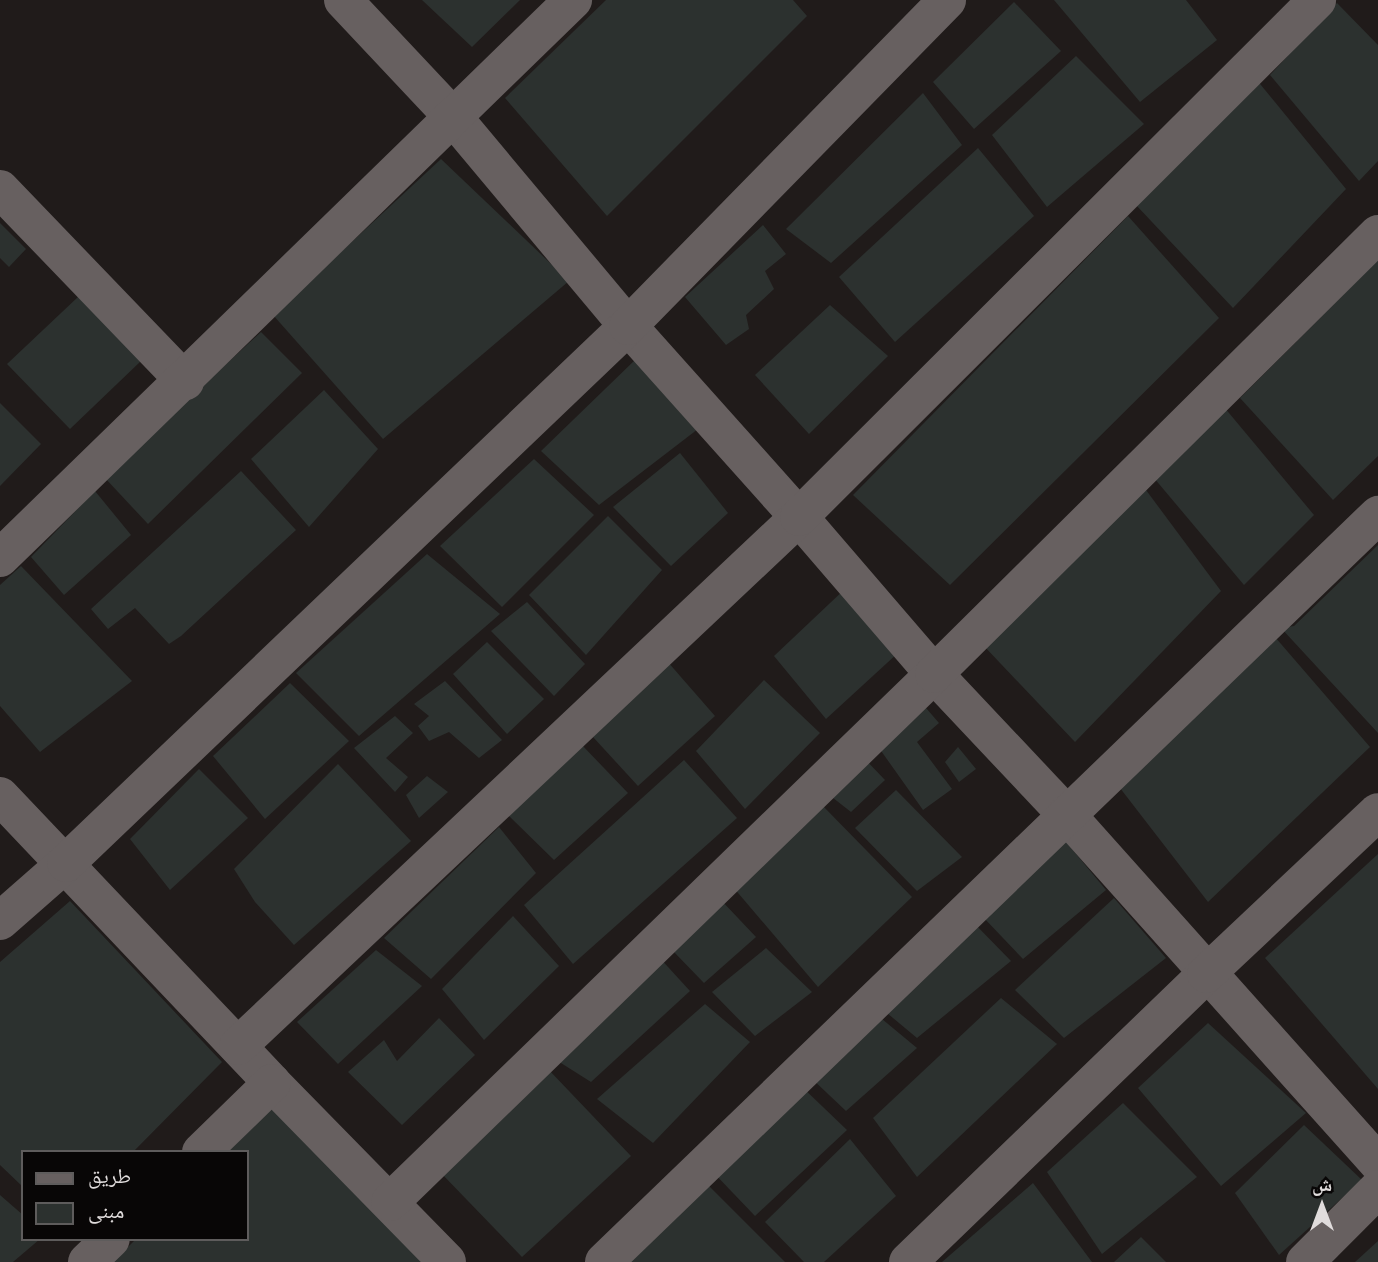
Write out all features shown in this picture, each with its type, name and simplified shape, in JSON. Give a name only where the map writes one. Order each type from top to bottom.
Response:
[{"type":"street","points":[[343,0],[453,117],[628,326],[799,517],[934,674],[1066,814],[1206,974],[1378,1163]]},
{"type":"street","points":[[0,558],[573,0]]},
{"type":"street","points":[[0,921],[66,863],[628,326],[947,0]]},
{"type":"street","points":[[238,1046],[799,517],[1317,0]]},
{"type":"street","points":[[1,194],[185,380]]},
{"type":"street","points":[[390,1202],[934,674],[1378,234]]},
{"type":"street","points":[[604,1262],[1378,515]]},
{"type":"street","points":[[0,796],[272,1083],[447,1262]]},
{"type":"street","points":[[908,1262],[1378,812]]},
{"type":"street","points":[[203,1150],[272,1083]]},
{"type":"street","points":[[1305,1262],[1378,1189]]},
{"type":"street","points":[[87,1262],[109,1241]]},
{"type":"building","points":[[422,0],[520,0],[472,47]]},
{"type":"building","points":[[606,0],[793,0],[807,16],[607,216],[505,98]]},
{"type":"building","points":[[1054,0],[1186,0],[1217,40],[1140,102]]},
{"type":"building","points":[[1014,2],[1061,51],[974,129],[933,82]]},
{"type":"building","points":[[1337,3],[1378,45],[1378,161],[1359,181],[1270,75]]},
{"type":"building","points":[[1076,56],[1144,124],[1047,207],[992,135]]},
{"type":"building","points":[[1256,79],[1346,189],[1233,308],[1136,205]]},
{"type":"building","points":[[923,93],[962,145],[831,263],[786,229]]},
{"type":"building","points":[[978,148],[1034,216],[895,342],[839,277]]},
{"type":"building","points":[[441,159],[569,281],[383,439],[273,315]]},
{"type":"building","points":[[1128,216],[1219,318],[950,585],[853,495]]},
{"type":"building","points":[[0,223],[26,249],[9,267],[0,258]]},
{"type":"building","points":[[763,225],[786,254],[765,271],[774,289],[746,315],[749,329],[726,345],[685,297]]},
{"type":"building","points":[[1378,260],[1378,456],[1333,500],[1240,398]]},
{"type":"building","points":[[79,296],[141,361],[70,429],[7,364]]},
{"type":"building","points":[[830,305],[888,356],[809,434],[755,375]]},
{"type":"building","points":[[261,332],[302,373],[148,524],[104,477]]},
{"type":"building","points":[[636,359],[698,429],[599,505],[541,451]]},
{"type":"building","points":[[324,390],[378,449],[309,527],[251,459]]},
{"type":"building","points":[[0,403],[41,444],[0,486]]},
{"type":"building","points":[[1224,407],[1314,515],[1244,585],[1154,478]]},
{"type":"building","points":[[680,453],[728,513],[671,566],[613,507]]},
{"type":"building","points":[[534,459],[594,515],[502,607],[440,546]]},
{"type":"building","points":[[241,471],[296,530],[169,644],[135,608],[108,629],[91,609]]},
{"type":"building","points":[[1146,490],[1221,591],[1075,742],[983,645]]},
{"type":"building","points":[[95,491],[131,535],[64,595],[31,557]]},
{"type":"building","points":[[608,516],[662,570],[586,655],[529,595]]},
{"type":"building","points":[[1378,545],[1378,733],[1281,628],[1294,626]]},
{"type":"building","points":[[427,554],[500,614],[359,736],[296,673]]},
{"type":"building","points":[[21,566],[132,681],[40,752],[0,706],[0,585]]},
{"type":"building","points":[[847,587],[899,652],[826,719],[774,656]]},
{"type":"building","points":[[527,602],[585,664],[554,696],[491,631]]},
{"type":"building","points":[[1275,637],[1370,747],[1208,902],[1120,788]]},
{"type":"building","points":[[487,642],[544,699],[507,734],[453,674]]},
{"type":"building","points":[[667,661],[715,716],[638,786],[593,737]]},
{"type":"building","points":[[764,680],[820,733],[745,809],[696,751]]},
{"type":"building","points":[[445,681],[502,740],[479,758],[449,732],[429,741],[418,726],[429,716],[414,704]]},
{"type":"building","points":[[290,683],[349,741],[265,819],[213,756]]},
{"type":"building","points":[[920,701],[939,723],[917,742],[952,789],[923,810],[879,748]]},
{"type":"building","points":[[395,716],[413,733],[386,758],[408,777],[395,792],[354,748]]},
{"type":"building","points":[[580,743],[628,793],[554,860],[508,815]]},
{"type":"building","points":[[958,747],[976,769],[959,782],[945,762]]},
{"type":"building","points":[[863,757],[885,780],[851,812],[828,794]]},
{"type":"building","points":[[684,760],[737,818],[573,964],[524,905]]},
{"type":"building","points":[[338,764],[411,841],[294,945],[255,902],[234,869]]},
{"type":"building","points":[[199,769],[248,818],[170,890],[130,839]]},
{"type":"building","points":[[427,776],[448,792],[419,818],[406,795]]},
{"type":"building","points":[[896,790],[962,857],[917,891],[855,828]]},
{"type":"building","points":[[821,804],[912,897],[818,987],[733,887]]},
{"type":"building","points":[[499,827],[536,873],[431,979],[384,938]]},
{"type":"building","points":[[1062,837],[1106,890],[1023,959],[983,917]]},
{"type":"building","points":[[1378,854],[1378,1089],[1265,958]]},
{"type":"building","points":[[1114,898],[1166,958],[1064,1038],[1015,990]]},
{"type":"building","points":[[720,899],[756,937],[704,983],[672,950]]},
{"type":"building","points":[[70,901],[222,1062],[135,1150],[21,1150],[21,1185],[0,1165],[0,962]]},
{"type":"building","points":[[513,916],[559,966],[484,1040],[442,989]]},
{"type":"building","points":[[971,920],[1011,961],[917,1038],[881,1008]]},
{"type":"building","points":[[766,948],[812,992],[755,1036],[712,992]]},
{"type":"building","points":[[376,950],[422,986],[338,1064],[297,1022]]},
{"type":"building","points":[[658,956],[690,991],[591,1082],[553,1058]]},
{"type":"building","points":[[1001,998],[1057,1044],[917,1177],[873,1118]]},
{"type":"building","points":[[705,1004],[750,1042],[653,1143],[597,1099]]},
{"type":"building","points":[[876,1014],[917,1048],[846,1111],[809,1076]]},
{"type":"building","points":[[439,1018],[475,1055],[402,1125],[348,1072],[384,1040],[397,1061]]},
{"type":"building","points":[[1208,1023],[1306,1113],[1221,1186],[1138,1088]]},
{"type":"building","points":[[548,1069],[631,1156],[522,1257],[440,1172]]},
{"type":"building","points":[[799,1084],[847,1130],[755,1216],[711,1170]]},
{"type":"building","points":[[277,1103],[421,1262],[113,1262],[134,1241],[248,1241],[248,1150],[229,1150]]},
{"type":"building","points":[[1123,1103],[1197,1177],[1102,1254],[1047,1172]]},
{"type":"building","points":[[1304,1125],[1362,1180],[1279,1255],[1235,1193]]},
{"type":"building","points":[[850,1139],[896,1196],[824,1262],[804,1262],[765,1222]]},
{"type":"building","points":[[704,1181],[785,1262],[624,1262]]},
{"type":"building","points":[[1033,1183],[1092,1262],[942,1262]]},
{"type":"building","points":[[0,1195],[21,1213],[21,1241],[38,1241],[13,1262],[0,1262]]},
{"type":"building","points":[[1141,1237],[1166,1262],[1114,1262]]},
{"type":"building","points":[[1378,1241],[1378,1262],[1355,1262]]}]
